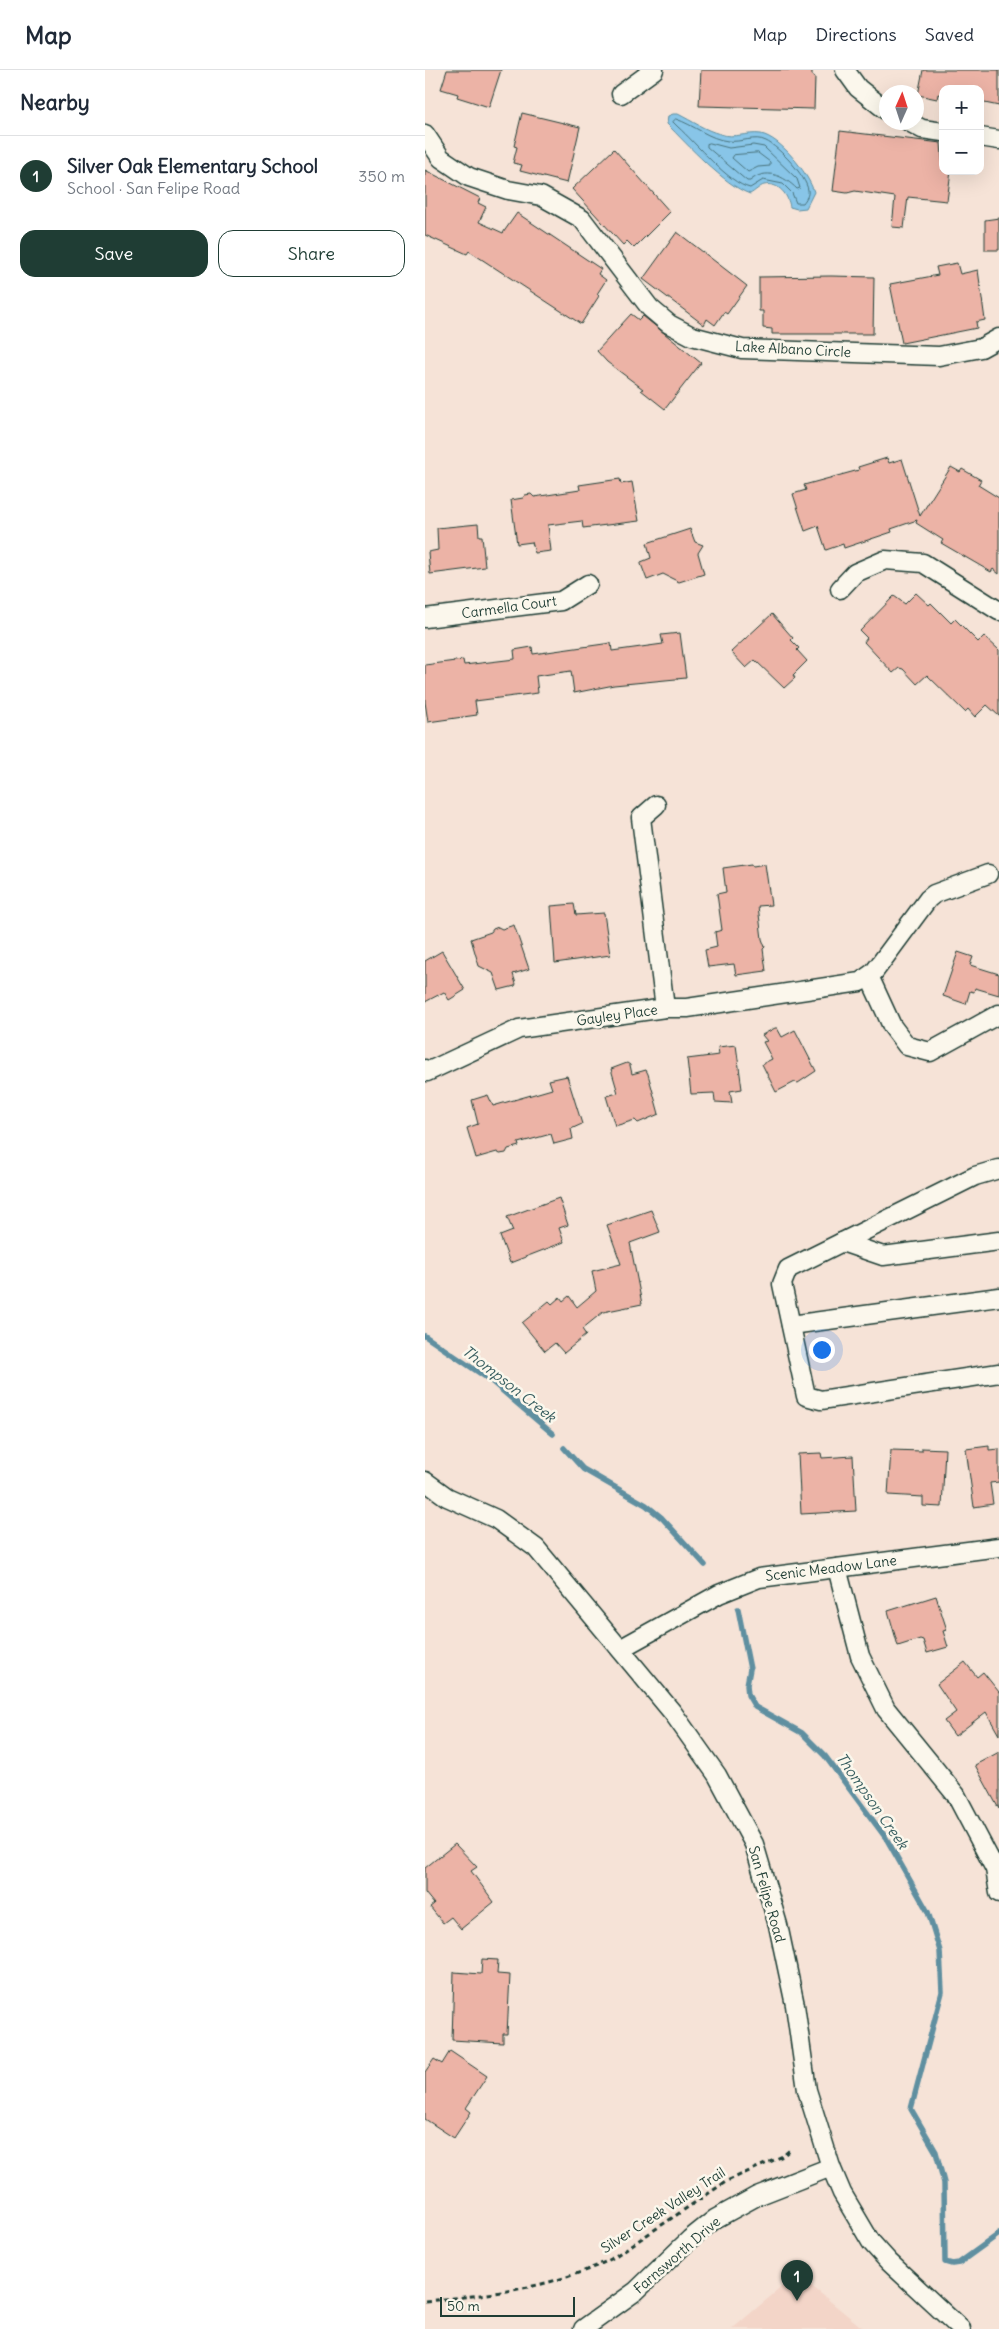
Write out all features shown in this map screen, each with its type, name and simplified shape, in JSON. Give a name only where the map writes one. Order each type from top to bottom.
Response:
[{"type":"street","points":[[621,94],[654,70]]},
{"type":"street","points":[[845,70],[859,88],[879,104]]},
{"type":"street","points":[[924,129],[939,131]]},
{"type":"street","name":"Lake Albano Circle","points":[[425,134],[441,158],[469,177],[508,190],[541,196],[582,219],[650,308],[669,324],[692,336],[742,349],[939,356],[981,348],[999,338]]},
{"type":"street","points":[[984,138],[999,140]]},
{"type":"street","points":[[840,589],[855,573],[885,560],[923,562],[999,611]]},
{"type":"street","name":"Carmella Court","points":[[425,618],[561,601],[588,584]]},
{"type":"street","name":"Gayley Place","points":[[426,1070],[519,1029],[665,1008],[641,818],[656,805]]},
{"type":"street","points":[[665,1008],[687,1008],[860,982],[869,976],[885,958],[928,899],[934,894],[988,874]]},
{"type":"street","points":[[869,976],[893,1026],[907,1046],[930,1052],[999,1014]]},
{"type":"street","points":[[999,1169],[975,1176],[789,1268],[782,1284],[806,1396],[821,1400],[999,1373]]},
{"type":"street","points":[[842,1242],[883,1256],[999,1241]]},
{"type":"street","points":[[791,1325],[999,1297]]},
{"type":"street","name":"San Felipe Road","points":[[425,1481],[447,1497],[495,1519],[536,1548],[673,1713],[717,1775],[754,1844],[777,1925],[793,1996],[807,2090],[831,2167],[851,2211],[871,2242],[889,2262],[961,2329]]},
{"type":"street","name":"Scenic Meadow Lane","points":[[619,1649],[719,1594],[759,1578],[999,1547]]},
{"type":"street","points":[[837,1568],[860,1656],[886,1709],[956,1795],[997,1869],[999,1893]]},
{"type":"street","name":"Farnsworth Drive","points":[[583,2329],[636,2291],[690,2239],[715,2220],[757,2196],[831,2167]]},
{"type":"path","name":"Silver Creek Valley Trail","points":[[425,2301],[513,2290],[547,2283],[597,2267],[727,2181],[783,2156],[791,2149]]},
{"type":"shaded area","points":[[797,2274],[864,2329],[732,2329]]},
{"type":"water","points":[[678,114],[720,134],[730,136],[761,134],[777,142],[793,157],[811,184],[814,192],[806,208],[797,209],[790,207],[785,194],[774,185],[764,185],[750,194],[729,182],[706,163],[667,124],[668,116]]},
{"type":"building","points":[[447,70],[501,70],[489,107],[457,97],[458,94],[441,89]]},
{"type":"building","points":[[701,70],[812,70],[812,75],[815,77],[814,109],[699,106]]},
{"type":"building","points":[[923,70],[999,70],[999,106],[984,103],[984,85],[939,85],[937,99],[924,96],[924,85],[920,85]]},
{"type":"building","points":[[522,113],[580,127],[567,183],[520,171],[522,165],[513,163],[517,147],[514,146]]},
{"type":"building","points":[[840,131],[939,143],[939,175],[950,175],[947,201],[908,197],[904,228],[892,227],[895,197],[855,191],[847,193],[833,191]]},
{"type":"building","points":[[614,149],[670,212],[634,248],[627,241],[623,245],[572,189]]},
{"type":"building","points":[[425,170],[480,198],[478,203],[486,207],[479,222],[503,233],[517,213],[601,269],[598,274],[606,280],[597,294],[599,296],[581,324],[469,251],[467,254],[425,235]]},
{"type":"building","points":[[999,218],[999,250],[985,250],[985,220]]},
{"type":"building","points":[[677,232],[747,286],[727,314],[724,312],[715,325],[707,319],[704,325],[643,279]]},
{"type":"building","points":[[957,263],[960,274],[978,270],[985,320],[976,322],[977,328],[902,343],[890,284],[938,275],[936,267]]},
{"type":"building","points":[[759,277],[874,277],[873,334],[772,334],[772,329],[763,328],[763,311],[759,311]]},
{"type":"building","points":[[631,314],[639,320],[643,316],[701,363],[665,409],[641,390],[643,389],[607,362],[597,351]]},
{"type":"building","points":[[887,458],[889,463],[902,459],[920,516],[951,467],[960,472],[962,469],[981,480],[978,485],[999,498],[999,574],[993,569],[991,572],[941,543],[943,540],[916,523],[917,520],[891,529],[892,532],[844,548],[843,544],[826,550],[818,526],[805,531],[793,494],[806,490],[804,485],[859,470],[858,467]]},
{"type":"building","points":[[620,479],[621,484],[632,482],[639,521],[583,528],[582,521],[548,525],[551,551],[535,553],[532,542],[517,544],[511,500],[523,498],[525,495],[531,494],[534,497],[580,490],[579,485]]},
{"type":"building","points":[[478,524],[479,536],[482,536],[485,567],[430,574],[428,552],[438,550],[437,528]]},
{"type":"building","points":[[690,529],[695,542],[703,545],[698,553],[704,574],[679,582],[663,574],[647,580],[641,562],[651,558],[647,543]]},
{"type":"building","points":[[916,593],[929,605],[931,603],[951,623],[955,619],[978,642],[984,636],[999,650],[999,716],[987,705],[975,717],[968,709],[965,712],[927,675],[917,684],[903,669],[899,668],[893,673],[864,642],[867,638],[860,631],[894,596],[905,604]]},
{"type":"building","points":[[772,614],[793,638],[791,640],[799,648],[797,650],[807,661],[793,675],[795,678],[784,688],[755,660],[746,668],[731,652]]},
{"type":"building","points":[[680,633],[686,678],[614,685],[574,693],[571,671],[536,676],[538,693],[475,701],[477,715],[428,722],[425,702],[425,665],[463,660],[464,665],[515,659],[514,650],[532,647],[533,654],[611,643],[612,651],[663,644],[661,635]]},
{"type":"building","points":[[752,864],[753,866],[765,864],[771,905],[758,906],[762,939],[765,947],[763,949],[766,971],[736,975],[734,964],[708,967],[705,950],[717,947],[715,932],[722,930],[717,894],[726,892],[723,868]]},
{"type":"building","points":[[574,904],[576,915],[604,913],[610,955],[555,963],[551,906]]},
{"type":"building","points":[[514,925],[529,969],[513,974],[515,986],[499,990],[493,973],[479,966],[471,939],[491,932],[498,927],[502,929]]},
{"type":"building","points":[[442,951],[465,990],[449,1000],[444,992],[425,1002],[425,961]]},
{"type":"building","points":[[958,952],[973,957],[970,965],[999,974],[999,995],[975,988],[974,992],[970,991],[966,1004],[943,996]]},
{"type":"building","points":[[777,1028],[782,1037],[795,1030],[816,1071],[798,1083],[795,1082],[776,1092],[762,1064],[772,1059],[763,1042],[767,1041],[762,1035]]},
{"type":"building","points":[[736,1045],[742,1089],[730,1091],[732,1103],[715,1102],[714,1093],[691,1094],[687,1059],[719,1055],[718,1047]]},
{"type":"building","points":[[627,1063],[630,1065],[632,1074],[646,1070],[659,1114],[638,1123],[635,1120],[615,1126],[606,1096],[618,1093],[611,1069]]},
{"type":"building","points":[[567,1076],[582,1124],[571,1129],[573,1139],[554,1144],[551,1134],[518,1143],[519,1146],[508,1149],[506,1153],[500,1154],[497,1152],[476,1158],[467,1128],[478,1124],[472,1100],[488,1095],[493,1106],[552,1089],[549,1080]]},
{"type":"building","points":[[559,1198],[568,1225],[559,1228],[564,1242],[510,1263],[500,1236],[513,1231],[507,1217]]},
{"type":"building","points":[[651,1210],[660,1232],[630,1243],[642,1304],[603,1312],[582,1329],[586,1335],[564,1353],[555,1343],[545,1351],[522,1323],[549,1301],[552,1304],[560,1297],[563,1301],[569,1296],[577,1307],[596,1291],[592,1271],[621,1264],[607,1225]]},
{"type":"building","points":[[989,1446],[989,1450],[999,1449],[999,1482],[990,1483],[993,1504],[974,1507],[966,1449]]},
{"type":"building","points":[[922,1448],[945,1449],[942,1507],[923,1506],[923,1497],[888,1495],[891,1450],[922,1451]]},
{"type":"building","points":[[821,1453],[822,1458],[853,1456],[856,1511],[801,1514],[798,1454]]},
{"type":"building","points":[[936,1596],[947,1630],[943,1631],[948,1647],[927,1653],[923,1640],[920,1639],[898,1646],[888,1611]]},
{"type":"building","points":[[965,1662],[977,1677],[983,1672],[999,1692],[999,1735],[986,1712],[955,1736],[944,1721],[956,1712],[937,1684]]},
{"type":"building","points":[[999,1752],[999,1809],[975,1765]]},
{"type":"building","points":[[455,1844],[477,1867],[471,1871],[494,1902],[461,1929],[451,1917],[443,1923],[430,1907],[434,1904],[425,1893],[425,1868]]},
{"type":"building","points":[[482,1959],[498,1960],[497,1974],[510,1975],[507,2034],[503,2034],[503,2043],[452,2040],[454,1972],[481,1974]]},
{"type":"building","points":[[450,2051],[487,2076],[466,2108],[471,2112],[454,2138],[425,2119],[425,2072],[434,2059],[442,2064]]},
{"type":"waterway","name":"Thompson Creek","points":[[425,1336],[490,1380],[553,1434]]},
{"type":"waterway","name":"Thompson Creek","points":[[564,1448],[583,1469],[646,1505],[662,1518],[705,1565]]},
{"type":"waterway","name":"Thompson Creek","points":[[738,1609],[750,1669],[747,1685],[748,1695],[755,1707],[802,1733],[825,1756],[886,1838],[928,1912],[940,1951],[942,1992],[911,2109],[936,2152],[944,2183],[945,2262],[959,2263],[999,2234]]},
{"type":"place","name":"Silver Oak Elementary School","points":[[797,2301]]}]
